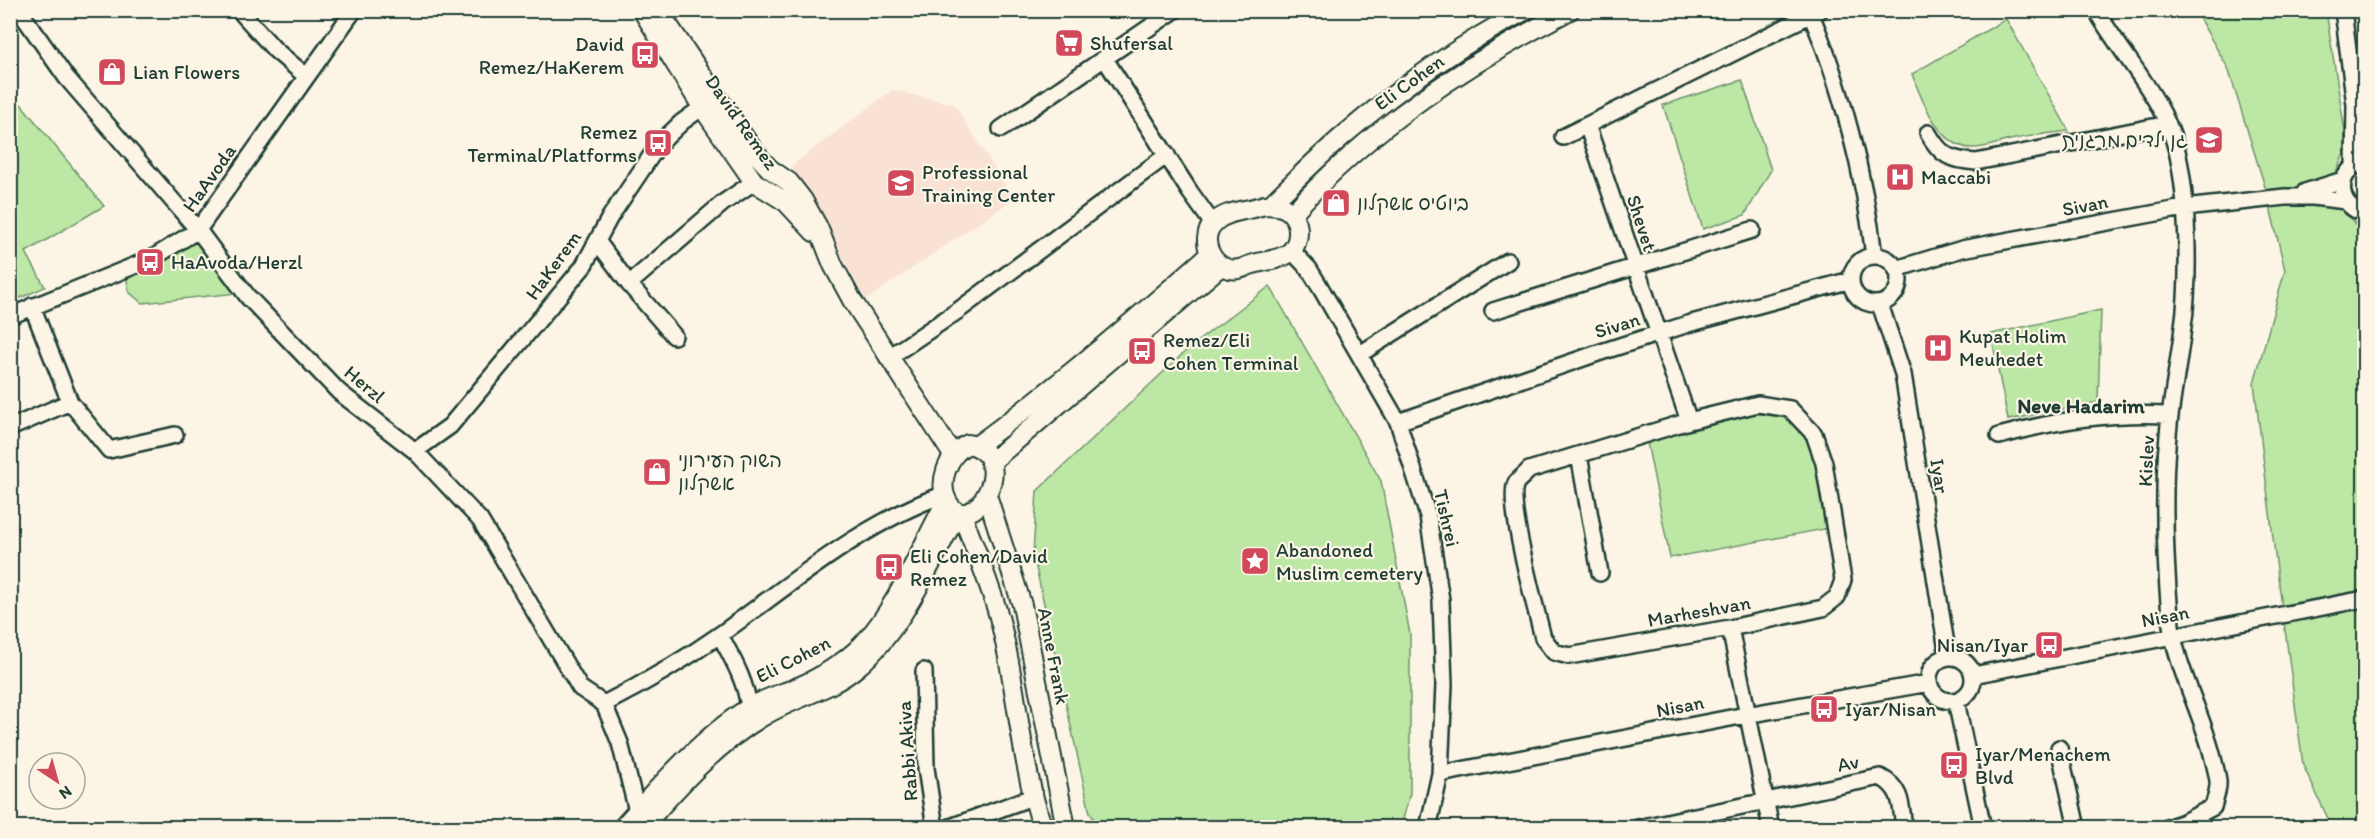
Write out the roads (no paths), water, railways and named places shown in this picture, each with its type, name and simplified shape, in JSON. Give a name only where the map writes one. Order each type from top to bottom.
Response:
[{"type":"street","name":"Herzl","points":[[19,10],[66,77],[198,230],[248,297],[339,392],[415,451],[480,520],[579,688],[604,705]]},
{"type":"street","points":[[239,10],[275,50],[306,76]]},
{"type":"street","name":"HaAvoda","points":[[10,316],[151,259],[198,230],[354,10]]},
{"type":"street","name":"David Remez","points":[[642,10],[709,102],[761,161],[796,189],[811,212],[823,243],[852,300],[953,455]]},
{"type":"street","name":"David Remez","points":[[658,10],[754,182],[786,202],[823,243]]},
{"type":"street","points":[[1001,129],[1105,59],[1152,16],[1175,10]]},
{"type":"street","name":"Eli Cohen","points":[[1270,205],[1342,136],[1385,101],[1472,42],[1526,10]]},
{"type":"street","name":"Eli Cohen","points":[[1292,214],[1322,181],[1353,153],[1425,97],[1515,39],[1570,10]]},
{"type":"street","name":"Kislev","points":[[2096,10],[2139,74],[2168,124],[2177,152],[2184,208],[2187,287],[2184,326],[2170,414],[2164,489],[2165,550],[2172,636],[2206,734],[2219,782],[2213,807],[2167,828]]},
{"type":"street","points":[[2343,10],[2355,105],[2359,165],[2343,180],[2342,187],[2346,201],[2363,215]]},
{"type":"street","points":[[1563,137],[1813,12],[1832,70],[1867,201],[1874,256]]},
{"type":"street","points":[[1105,59],[1213,224]]},
{"type":"street","name":"HaKerem","points":[[415,451],[450,426],[582,267],[610,217],[659,144],[709,102]]},
{"type":"street","points":[[2355,105],[2364,141]]},
{"type":"street","points":[[1928,134],[1943,155],[1960,161],[1976,162],[2168,124]]},
{"type":"street","name":"Shevet","points":[[1587,125],[1634,267],[1689,421]]},
{"type":"street","points":[[888,358],[959,309],[1167,155]]},
{"type":"street","name":"Sivan","points":[[2285,197],[2343,180]]},
{"type":"street","points":[[629,284],[723,203],[754,182]]},
{"type":"street","name":"Sivan","points":[[1896,269],[1962,249],[2184,208],[2285,197],[2346,201]]},
{"type":"street","points":[[1270,205],[1286,209],[1298,225],[1298,237],[1291,250],[1278,259],[1241,268],[1215,260],[1207,239],[1213,224],[1228,214],[1270,205]]},
{"type":"street","points":[[1493,311],[1752,230]]},
{"type":"street","points":[[597,241],[629,284],[674,336]]},
{"type":"street","name":"Tishrei","points":[[1291,250],[1309,269],[1398,422],[1428,516],[1441,600],[1444,685],[1440,774],[1428,828]]},
{"type":"street","points":[[1874,256],[1890,261],[1896,269],[1899,283],[1897,290],[1887,301],[1880,304],[1866,303],[1855,294],[1851,280],[1856,266],[1861,261],[1874,256]]},
{"type":"street","points":[[976,446],[1146,310],[1215,260]]},
{"type":"street","points":[[990,463],[1215,260]]},
{"type":"street","points":[[1360,354],[1508,261]]},
{"type":"street","name":"Sivan","points":[[1398,422],[1598,353],[1724,313],[1851,280]]},
{"type":"street","name":"Iyar","points":[[1880,304],[1903,374],[1948,657]]},
{"type":"street","points":[[32,306],[70,402],[109,450],[175,435]]},
{"type":"street","points":[[10,428],[70,402]]},
{"type":"street","name":"Marheshvan","points":[[1579,455],[1529,470],[1516,483],[1514,500],[1520,536],[1543,639],[1554,652],[1569,656],[1730,628],[1823,608],[1837,597],[1843,580],[1824,463],[1814,434],[1790,409],[1758,404],[1689,421]]},
{"type":"street","points":[[1999,436],[2050,422],[2128,413],[2170,414]]},
{"type":"street","points":[[1600,573],[1579,455],[1689,421]]},
{"type":"street","points":[[639,819],[620,743],[604,705],[651,680],[720,635],[803,574],[884,520],[913,506],[953,505],[975,509],[987,495],[992,481],[990,463],[982,450],[968,444],[953,455],[946,474],[953,505],[982,563],[999,618],[1032,797],[1043,828]]},
{"type":"street","name":"Anne Frank","points":[[987,495],[1022,604],[1066,828]]},
{"type":"street","name":"Eli Cohen","points":[[639,819],[705,742],[749,708],[799,687],[824,673],[861,646],[884,618],[953,505]]},
{"type":"street","name":"Eli Cohen","points":[[622,828],[639,819],[746,727],[769,713],[835,683],[873,652],[905,608],[953,505]]},
{"type":"street","name":"Nisan","points":[[1973,675],[2364,599]]},
{"type":"street","points":[[1730,628],[1771,828]]},
{"type":"street","points":[[720,635],[739,672],[748,697],[749,708]]},
{"type":"street","points":[[1948,657],[1955,657],[1967,663],[1973,675],[1972,688],[1963,698],[1956,701],[1949,701],[1936,695],[1929,682],[1929,675],[1935,663],[1948,657]]},
{"type":"street","name":"Rabbi Akiva","points":[[924,671],[926,768],[935,828]]},
{"type":"street","name":"Nisan","points":[[1440,774],[1929,682]]},
{"type":"street","points":[[1956,701],[1983,828]]},
{"type":"street","points":[[2058,748],[2077,828]]},
{"type":"street","name":"Av","points":[[1638,828],[1880,777],[1892,783],[1899,797],[1904,828]]},
{"type":"street","points":[[948,828],[1032,797]]},
{"type":"place","name":"Shufersal","points":[[1069,43]]},
{"type":"place","name":"David Remez/HaKerem","points":[[645,55]]},
{"type":"place","name":"Lian Flowers","points":[[112,72]]},
{"type":"place","name":"גן ילדים מרגנית","points":[[2209,140]]},
{"type":"place","name":"Remez Terminal/Platforms","points":[[658,143]]},
{"type":"place","name":"Maccabi","points":[[1900,177]]},
{"type":"place","name":"Professional Training Center","points":[[901,183]]},
{"type":"place","name":"ביוטיס אשקלון","points":[[1336,203]]},
{"type":"place","name":"HaAvoda/Herzl","points":[[150,262]]},
{"type":"place","name":"Kupat Holim Meuhedet","points":[[1938,348]]},
{"type":"place","name":"Remez/Eli Cohen Terminal","points":[[1142,351]]},
{"type":"place","name":"השוק העירוני אשקלון","points":[[657,472]]},
{"type":"place","name":"Abandoned Muslim cemetery","points":[[1255,561]]},
{"type":"place","name":"Eli Cohen/David Remez","points":[[889,567]]},
{"type":"place","name":"Nisan/Iyar","points":[[2049,645]]},
{"type":"place","name":"Iyar/Nisan","points":[[1824,709]]},
{"type":"place","name":"Iyar/Menachem Blvd","points":[[1954,765]]},
{"type":"district","name":"Neve Hadarim","points":[[2081,406]]}]
